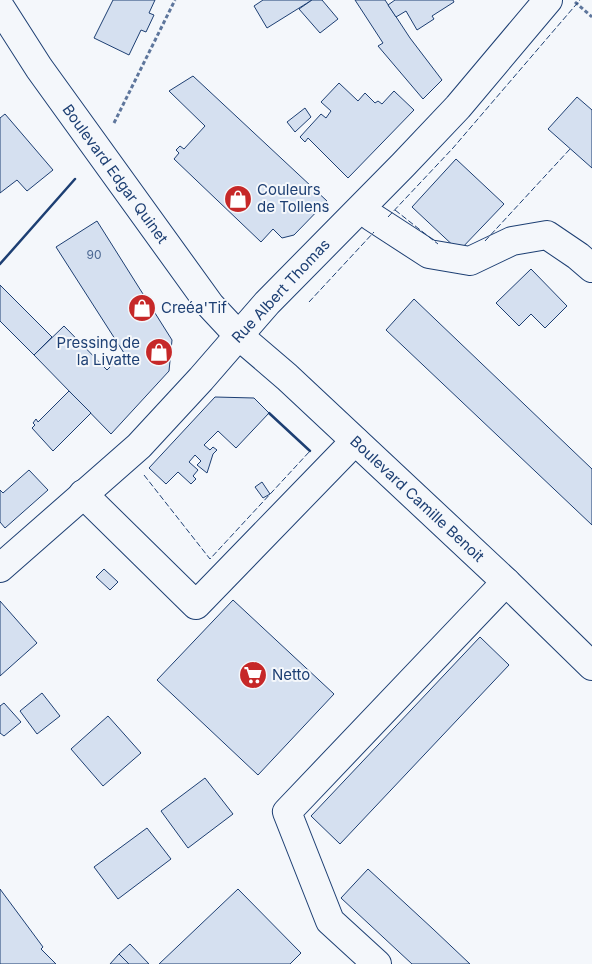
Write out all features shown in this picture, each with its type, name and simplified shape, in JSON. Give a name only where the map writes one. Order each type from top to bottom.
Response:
[{"type":"street","name":"Rue Albert Thomas","points":[[0,568],[139,446],[193,389],[267,303],[458,107],[548,0]]},
{"type":"street","name":"Boulevard Edgar Quinet","points":[[3,18],[210,305],[238,335]]},
{"type":"street","points":[[372,217],[429,254],[470,262],[512,240],[547,235],[592,268]]},
{"type":"street","name":"Boulevard Camille Benoit","points":[[238,335],[287,377],[506,582],[592,666]]},
{"type":"street","points":[[83,494],[196,605],[354,441]]},
{"type":"street","points":[[377,964],[330,921],[287,812],[506,582]]},
{"type":"path","points":[[99,152],[175,0]]},
{"type":"path","points":[[573,0],[592,16]]},
{"type":"building","points":[[113,0],[155,0],[149,13],[154,15],[146,32],[141,30],[129,55],[94,38]]},
{"type":"building","points":[[263,0],[312,0],[267,28],[254,6]]},
{"type":"building","points":[[312,0],[322,0],[338,19],[320,33],[299,9]]},
{"type":"building","points":[[355,0],[385,0],[410,38],[442,80],[423,99],[378,46],[383,43]]},
{"type":"building","points":[[395,0],[453,0],[454,2],[432,16],[434,19],[417,30],[406,11],[396,17],[388,5]]},
{"type":"building","points":[[193,76],[327,201],[294,235],[282,238],[273,229],[261,242],[174,159],[179,153],[176,150],[180,146],[184,149],[205,126],[169,91]]},
{"type":"building","points":[[339,83],[358,101],[365,93],[375,103],[378,101],[382,104],[394,91],[414,110],[348,178],[308,138],[305,142],[300,137],[321,114],[326,118],[331,111],[321,102]]},
{"type":"building","points":[[577,97],[592,110],[592,168],[548,129]]},
{"type":"building","points":[[305,108],[311,117],[295,132],[287,122]]},
{"type":"building","points":[[5,114],[53,170],[27,191],[17,180],[0,193],[0,118]]},
{"type":"building","points":[[456,159],[504,204],[459,251],[412,207]]},
{"type":"building","points":[[97,221],[172,340],[169,371],[111,434],[34,355],[64,326],[107,370],[124,353],[56,247]]},
{"type":"building","points":[[531,269],[567,306],[545,328],[531,314],[519,326],[496,303]]},
{"type":"building","points":[[0,285],[52,337],[34,355],[0,321]]},
{"type":"building","points":[[414,299],[592,469],[592,525],[386,330]]},
{"type":"building","points":[[69,391],[91,413],[53,451],[32,428],[35,425],[33,423],[36,419],[38,422]]},
{"type":"building","points":[[215,397],[254,398],[269,413],[236,448],[218,431],[204,445],[210,450],[213,447],[217,450],[213,454],[207,473],[197,465],[201,461],[195,455],[189,462],[198,470],[193,476],[196,479],[191,484],[178,472],[166,484],[149,468]]},
{"type":"building","points":[[29,470],[48,490],[5,528],[0,522],[0,490],[3,493]]},
{"type":"building","points":[[262,482],[270,494],[263,498],[255,487]]},
{"type":"building","points":[[104,569],[118,582],[110,590],[96,577]]},
{"type":"building","points":[[233,600],[334,694],[258,775],[157,680]]},
{"type":"building","points":[[0,601],[37,643],[0,676]]},
{"type":"building","points":[[480,637],[509,665],[340,844],[311,816]]},
{"type":"building","points":[[42,693],[60,716],[37,734],[20,711]]},
{"type":"building","points":[[4,703],[21,722],[4,736],[0,733],[0,706]]},
{"type":"building","points":[[108,716],[141,753],[103,786],[71,749]]},
{"type":"building","points":[[205,778],[233,814],[188,848],[161,811]]},
{"type":"building","points":[[147,828],[171,859],[118,899],[94,867]]},
{"type":"building","points":[[368,869],[470,964],[412,964],[341,898]]},
{"type":"building","points":[[0,889],[43,947],[41,949],[56,964],[0,964]]},
{"type":"building","points":[[238,889],[301,953],[290,964],[159,964]]},
{"type":"building","points":[[130,944],[149,964],[129,964],[119,954]]},
{"type":"building","points":[[119,954],[129,964],[110,964]]},
{"type":"fence","points":[[388,217],[453,148],[580,0]]},
{"type":"fence","points":[[485,241],[570,149]]},
{"type":"fence","points":[[395,210],[438,244]]},
{"type":"fence","points":[[309,302],[374,232]]},
{"type":"fence","points":[[144,475],[210,559],[310,451]]},
{"type":"wall","points":[[0,264],[75,179]]},
{"type":"wall","points":[[269,413],[310,451]]},
{"type":"place","name":"Couleurs de Tollens","points":[[238,199]]},
{"type":"place","name":"Creéa'Tif","points":[[142,308]]},
{"type":"place","name":"Pressing de la Livatte","points":[[159,352]]},
{"type":"place","name":"Netto","points":[[253,675]]}]
